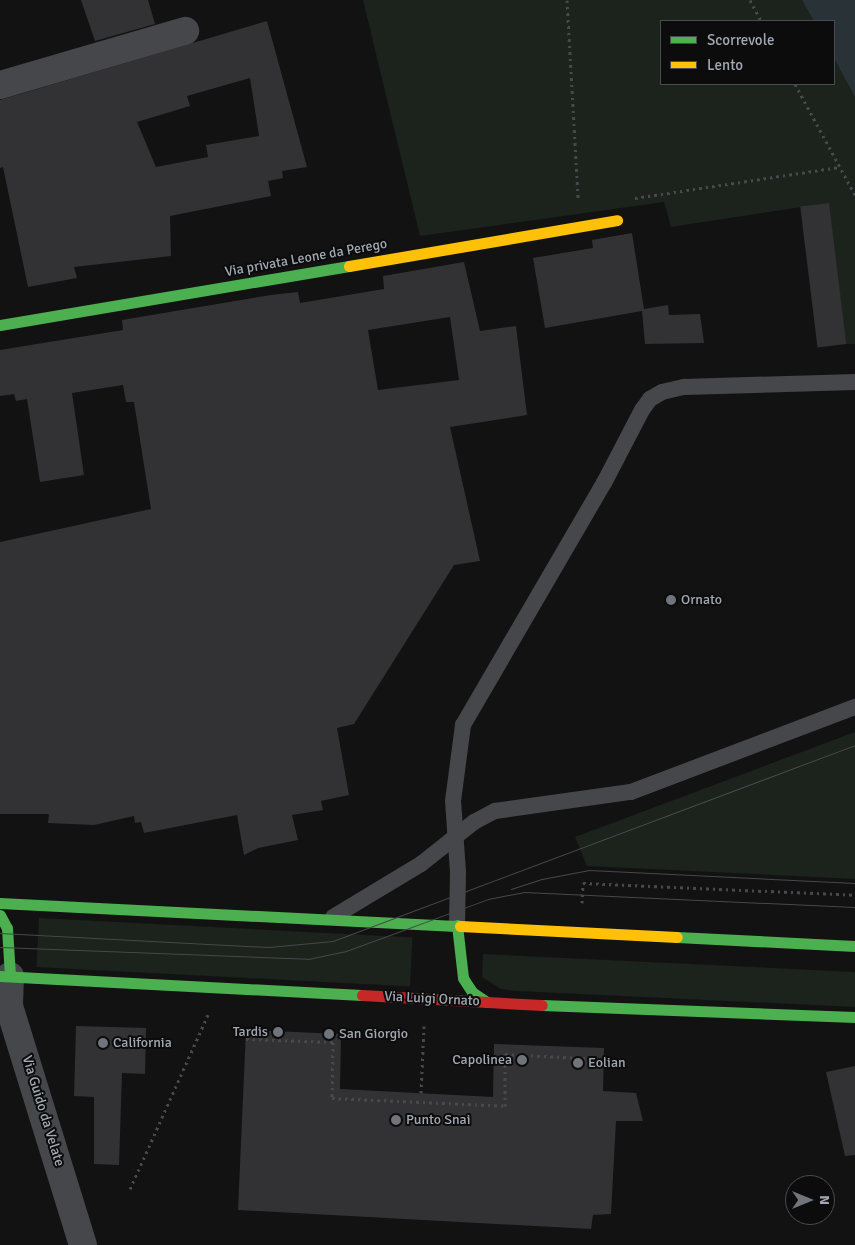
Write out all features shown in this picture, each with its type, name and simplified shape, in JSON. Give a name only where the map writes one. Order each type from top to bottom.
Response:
[{"type":"main road","name":"Via privata Leone da Perego","points":[[0,325],[617,220]]},
{"type":"main road","points":[[0,903],[855,946]]},
{"type":"main road","points":[[0,914],[7,928],[5,976]]},
{"type":"main road","points":[[457,925],[463,978],[472,992],[487,1002]]},
{"type":"main road","name":"Via Luigi Ornato","points":[[5,976],[487,1002],[855,1017]]},
{"type":"street","points":[[0,85],[186,31]]},
{"type":"street","name":"Via Guido da Velate","points":[[5,976],[9,1006],[83,1245]]},
{"type":"lane","points":[[457,925],[457,835],[454,792],[460,739],[469,712],[650,399],[662,392],[684,387],[855,382]]},
{"type":"lane","points":[[329,920],[420,864],[457,835],[495,811],[632,792],[855,707]]},
{"type":"path","points":[[567,0],[579,206]]},
{"type":"path","points":[[750,0],[760,20]]},
{"type":"path","points":[[796,85],[855,195]]},
{"type":"path","points":[[630,198],[840,167]]},
{"type":"path","points":[[581,909],[583,883],[855,894]]},
{"type":"path","points":[[130,1189],[212,1008]]},
{"type":"path","points":[[422,1093],[424,1023]]},
{"type":"path","points":[[246,1039],[333,1042],[332,1098],[505,1106],[505,1054],[603,1059]]},
{"type":"shaded area","points":[[363,0],[855,0],[855,344],[846,344],[828,203],[671,227],[664,202],[420,236]]},
{"type":"shaded area","points":[[802,0],[855,0],[855,97],[835,60],[835,20],[813,20]]},
{"type":"shaded area","points":[[855,732],[855,879],[587,866],[575,837]]},
{"type":"shaded area","points":[[39,918],[412,938],[410,987],[36,967]]},
{"type":"shaded area","points":[[483,954],[855,972],[855,1007],[501,989],[482,977]]},
{"type":"building","points":[[81,0],[148,0],[155,24],[95,41]]},
{"type":"building","points":[[267,21],[307,167],[282,171],[283,178],[268,181],[271,196],[170,216],[171,256],[74,267],[77,278],[28,287],[3,167],[0,168],[0,100]],"holes":[[[250,78],[259,136],[206,145],[208,157],[156,167],[137,122],[190,106],[187,96]]]},
{"type":"building","points":[[829,203],[846,344],[818,347],[800,207]]},
{"type":"building","points":[[632,233],[644,309],[668,305],[669,315],[700,314],[704,343],[645,344],[642,311],[545,328],[533,258],[593,248],[592,240]]},
{"type":"building","points":[[464,262],[480,331],[516,326],[527,415],[450,427],[480,561],[454,565],[354,724],[337,728],[349,795],[321,801],[323,810],[292,815],[298,840],[258,848],[244,855],[237,815],[144,833],[141,822],[135,823],[134,816],[94,825],[48,823],[49,814],[0,814],[0,542],[151,509],[134,402],[126,402],[123,385],[72,393],[84,475],[40,482],[27,399],[16,401],[14,394],[0,396],[0,350],[123,330],[122,320],[271,295],[298,292],[300,303],[384,289],[383,276]],"holes":[[[450,317],[459,380],[378,390],[368,330]]]},
{"type":"building","points":[[76,1026],[146,1028],[145,1074],[122,1073],[119,1165],[94,1164],[94,1097],[74,1096]]},
{"type":"building","points":[[246,1030],[341,1034],[340,1089],[493,1097],[494,1044],[604,1048],[603,1091],[636,1093],[643,1121],[616,1121],[611,1214],[593,1215],[591,1229],[238,1210]]},
{"type":"building","points":[[855,1066],[855,1155],[845,1156],[826,1072]]},
{"type":"tram line","points":[[0,933],[269,947],[333,941],[855,745]]},
{"type":"tram line","points":[[511,889],[542,879],[589,870],[855,883]]},
{"type":"tram line","points":[[0,947],[308,959],[346,951],[488,899],[524,892],[855,907]]},
{"type":"traffic: fast","points":[[0,325],[349,266]]},
{"type":"traffic: fast","points":[[0,903],[460,926]]},
{"type":"traffic: fast","points":[[0,915],[7,928],[10,976]]},
{"type":"traffic: fast","points":[[457,925],[463,978],[472,992],[487,1002]]},
{"type":"traffic: fast","points":[[677,937],[855,946]]},
{"type":"traffic: fast","points":[[0,976],[362,995]]},
{"type":"traffic: fast","points":[[542,1005],[855,1017]]},
{"type":"traffic: slow","points":[[349,266],[617,220]]},
{"type":"traffic: slow","points":[[460,926],[677,937]]},
{"type":"traffic: jam","points":[[362,995],[542,1005]]},
{"type":"place","name":"Ornato","points":[[671,600]]},
{"type":"place","name":"Tardis","points":[[278,1032]]},
{"type":"place","name":"San Giorgio","points":[[329,1034]]},
{"type":"place","name":"California","points":[[103,1043]]},
{"type":"place","name":"Capolinea","points":[[522,1060]]},
{"type":"place","name":"Eolian","points":[[578,1063]]},
{"type":"place","name":"Punto Snai","points":[[396,1120]]}]
